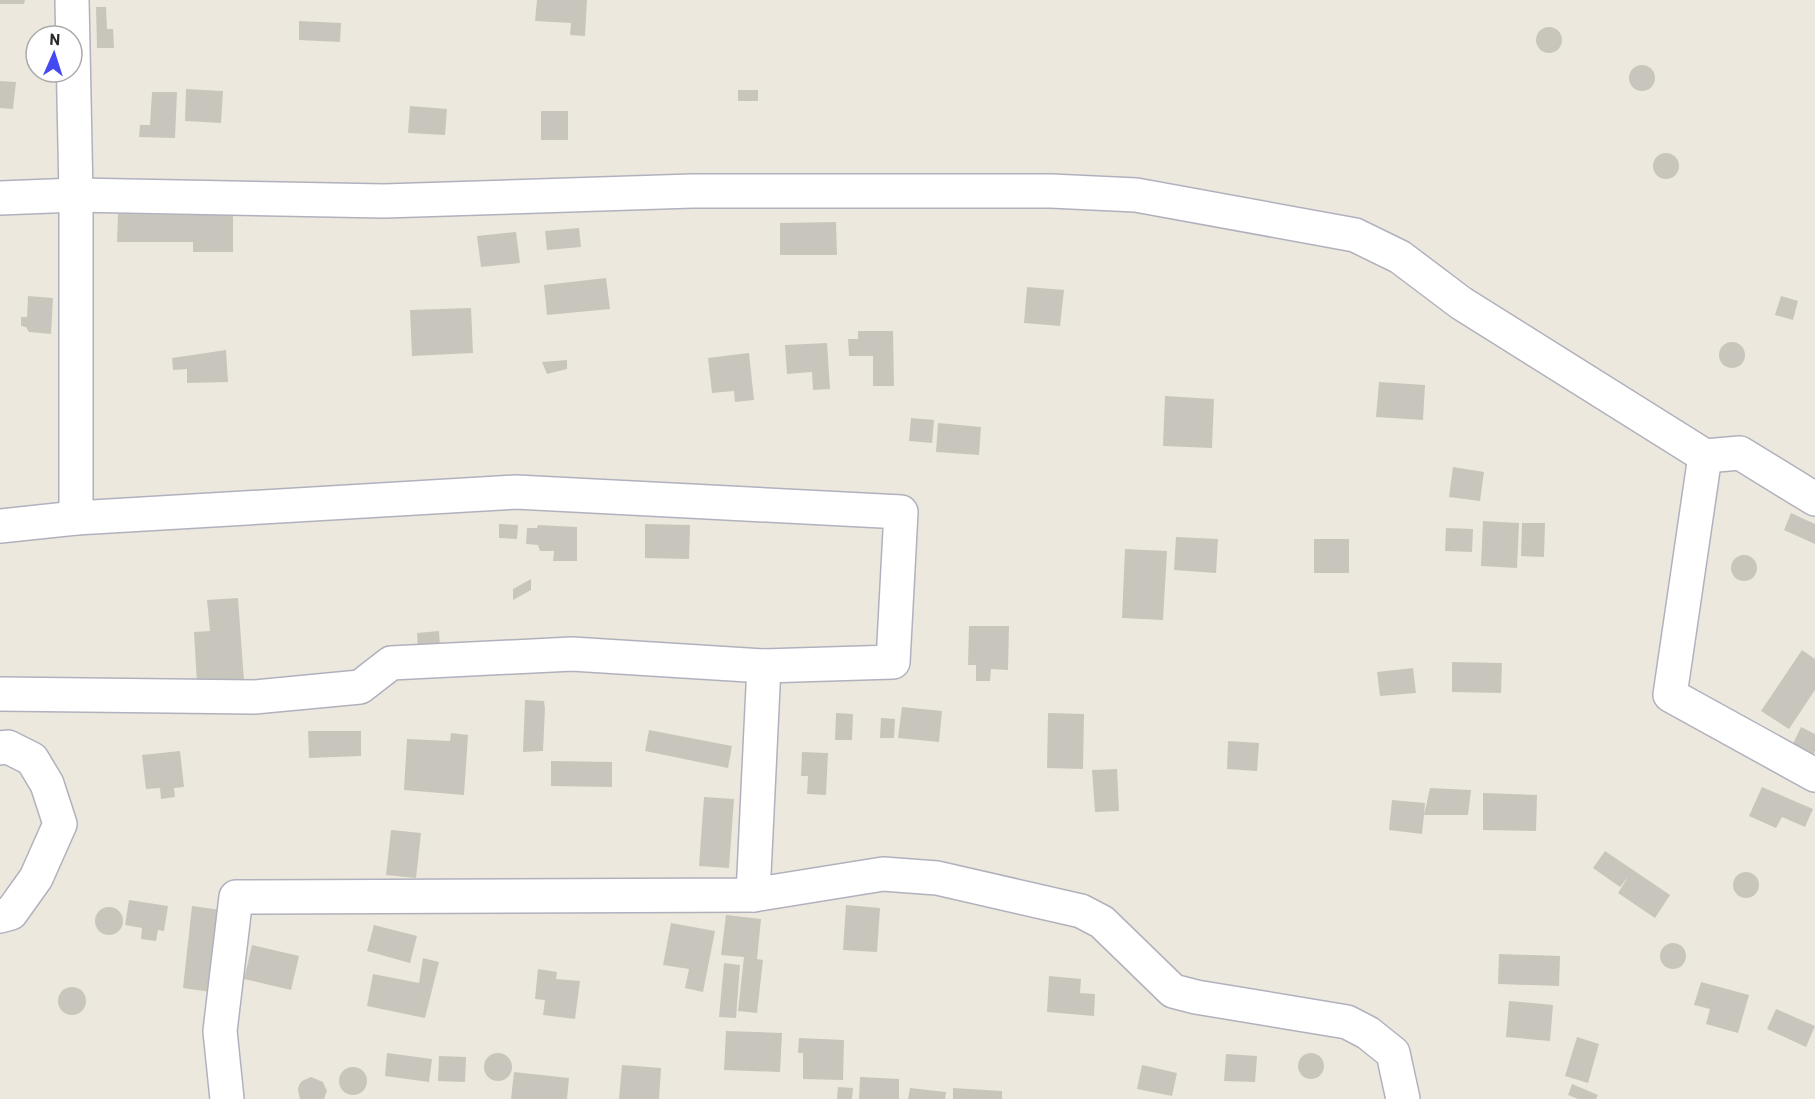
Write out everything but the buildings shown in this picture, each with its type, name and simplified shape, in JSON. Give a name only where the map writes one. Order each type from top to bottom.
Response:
[{"type":"street","points":[[72,0],[76,195],[76,518]]},
{"type":"street","points":[[0,198],[76,195],[384,201],[692,191],[1051,191],[1136,195],[1355,235],[1400,257],[1461,303],[1705,456],[1740,453],[1815,499]]},
{"type":"street","points":[[1705,456],[1670,695],[1815,775]]},
{"type":"street","points":[[0,526],[76,518],[516,492],[901,512],[893,662],[764,666],[572,654],[391,663],[360,687],[254,697],[0,694]]},
{"type":"street","points":[[753,895],[764,666]]},
{"type":"street","points":[[0,748],[8,747],[32,759],[47,784],[60,825],[36,878],[10,913],[0,916]]},
{"type":"street","points":[[227,1099],[220,1031],[236,897],[753,895],[883,874],[937,878],[1081,911],[1102,922],[1173,991],[1196,997],[1347,1022],[1368,1033],[1393,1053],[1403,1099]]}]
